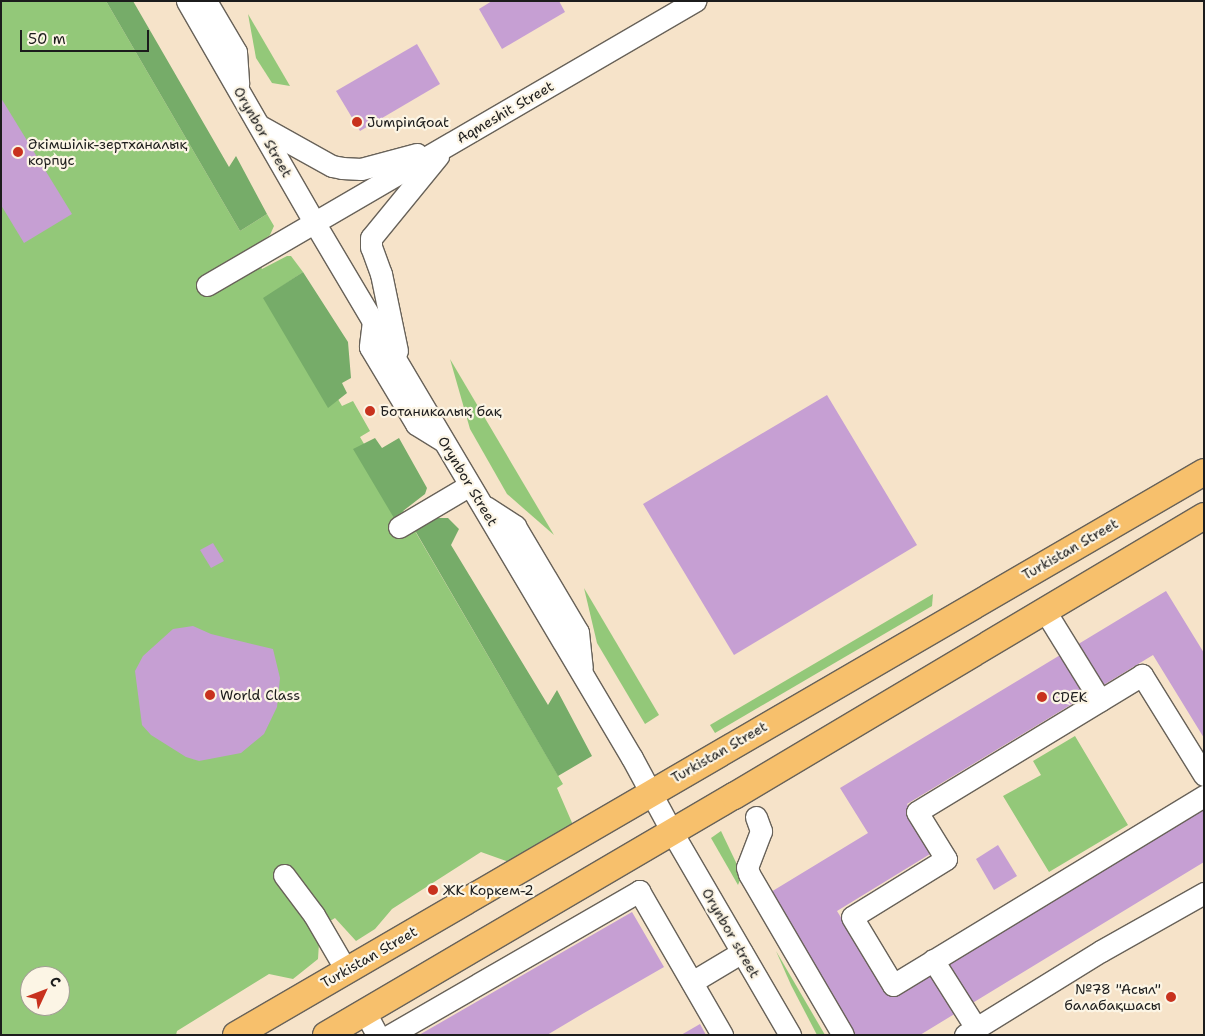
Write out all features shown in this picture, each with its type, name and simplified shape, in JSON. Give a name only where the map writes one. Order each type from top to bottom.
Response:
[{"type":"main road","name":"Turkistan Street","points":[[236,1035],[1204,472]]},
{"type":"main road","points":[[326,1035],[1204,516]]},
{"type":"street","name":"Orynbor Street","points":[[187,1],[314,222],[632,758],[672,832]]},
{"type":"street","points":[[206,1],[236,52],[238,89]]},
{"type":"street","name":"Aqmeshit Street","points":[[207,285],[695,1]]},
{"type":"street","points":[[260,126],[332,166],[342,168],[361,169],[446,146]]},
{"type":"street","points":[[400,366],[381,274],[371,247],[371,238],[446,146]]},
{"type":"street","points":[[373,321],[370,347],[416,424],[445,442]]},
{"type":"street","points":[[399,527],[470,485]]},
{"type":"street","points":[[1045,611],[1100,700]]},
{"type":"street","points":[[1204,774],[1142,675],[917,812],[946,859],[852,917],[893,985],[1204,796]]},
{"type":"street","points":[[756,817],[761,831],[748,867],[749,874],[843,1035]]},
{"type":"street","name":"Orynbor street","points":[[672,832],[790,1035]]},
{"type":"street","points":[[284,875],[314,915],[346,970]]},
{"type":"street","points":[[390,1035],[639,891],[722,1035]]},
{"type":"street","points":[[934,960],[971,1031],[1101,951],[1204,893]]},
{"type":"street","points":[[692,982],[742,952]]},
{"type":"street","points":[[365,1012],[377,1035]]},
{"type":"green space","points":[[1,1],[106,1],[240,231],[267,214],[274,226],[270,235],[251,249],[262,269],[287,256],[291,256],[303,272],[275,291],[342,406],[353,401],[370,431],[360,437],[563,784],[557,788],[573,825],[509,862],[481,852],[392,909],[375,929],[356,941],[335,918],[312,932],[319,943],[318,959],[293,979],[269,974],[177,1031],[176,1035],[1,1035]]},
{"type":"green space","points":[[106,1],[133,1],[229,167],[236,156],[267,214],[240,231]]},
{"type":"green space","points":[[248,14],[290,86],[272,83],[256,58]]},
{"type":"green space","points":[[303,272],[348,342],[351,378],[342,383],[347,393],[328,408],[263,298]]},
{"type":"green space","points":[[450,359],[554,535],[507,494],[470,429]]},
{"type":"green space","points":[[375,438],[382,448],[399,438],[427,488],[425,494],[394,518],[353,449]]},
{"type":"green space","points":[[429,518],[448,518],[459,529],[451,545],[548,705],[557,690],[592,756],[558,776],[413,527]]},
{"type":"green space","points":[[584,588],[659,715],[645,724],[597,643]]},
{"type":"green space","points":[[933,594],[932,606],[715,733],[710,725]]},
{"type":"green space","points":[[1075,736],[1128,825],[1049,872],[1003,796],[1041,775],[1033,761]]},
{"type":"green space","points":[[721,831],[742,875],[738,885],[711,838]]},
{"type":"green space","points":[[776,951],[825,1035],[817,1035]]},
{"type":"building","points":[[492,1],[559,1],[565,12],[502,49],[479,9]]},
{"type":"building","points":[[417,44],[440,84],[360,131],[336,91]]},
{"type":"building","name":"Әкімшілік-зертханалық корпус","points":[[1,98],[72,214],[24,243],[1,205]]},
{"type":"building","points":[[827,395],[917,545],[734,655],[643,504]]},
{"type":"building","points":[[213,543],[224,561],[211,568],[200,550]]},
{"type":"building","points":[[1166,591],[1204,653],[1204,738],[1153,655],[907,804],[935,851],[837,911],[888,994],[1204,803],[1204,862],[920,1035],[854,1035],[766,895],[868,833],[840,788]]},
{"type":"building","name":"World Class","points":[[193,626],[211,634],[273,649],[280,678],[277,707],[264,734],[241,753],[199,761],[186,757],[151,735],[142,725],[135,671],[143,656],[173,629]]},
{"type":"building","points":[[998,845],[1017,876],[994,890],[976,859]]},
{"type":"building","points":[[632,912],[664,967],[547,1035],[419,1035]]},
{"type":"building","points":[[700,1024],[706,1035],[681,1035]]},
{"type":"place","name":"JumpinGoat","points":[[357,122]]},
{"type":"place","name":"Әкімшілік-зертханалық корпус","points":[[18,152]]},
{"type":"place","name":"Ботаникалық бақ","points":[[370,411]]},
{"type":"place","name":"World Class","points":[[210,695]]},
{"type":"place","name":"CDEK","points":[[1042,697]]},
{"type":"place","name":"ЖК Коркем-2","points":[[433,890]]},
{"type":"place","name":"№78 \"Асыл\" балабақшасы","points":[[1171,997]]}]
